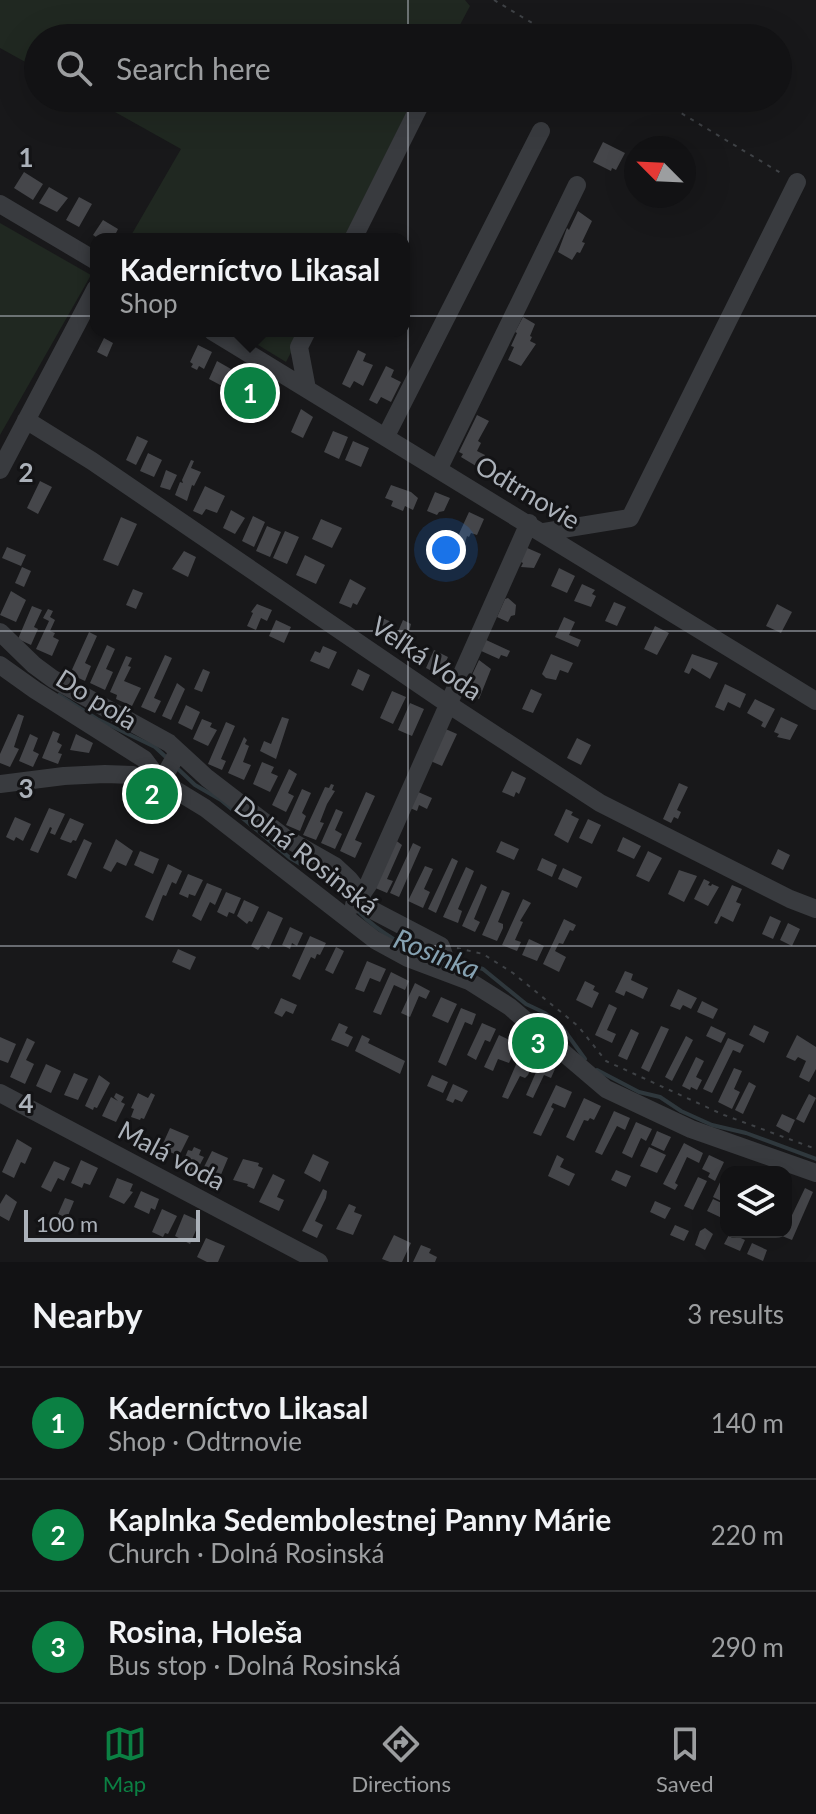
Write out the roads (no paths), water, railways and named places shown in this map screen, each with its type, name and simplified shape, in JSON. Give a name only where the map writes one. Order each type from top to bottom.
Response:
[{"type":"street","points":[[356,233],[416,112]]},
{"type":"street","points":[[386,436],[541,131]]},
{"type":"street","points":[[352,906],[368,885],[448,704],[537,528],[630,518],[797,182]]},
{"type":"street","points":[[439,468],[577,185]]},
{"type":"street","points":[[0,204],[90,257]]},
{"type":"street","points":[[0,470],[90,299]]},
{"type":"street","name":"Odtrnovie","points":[[222,337],[816,700]]},
{"type":"street","points":[[304,337],[299,347],[307,389]]},
{"type":"street","name":"Veľká Voda","points":[[26,420],[92,461],[448,704],[600,803],[816,909]]},
{"type":"street","points":[[0,632],[53,679],[156,735],[171,764],[207,778],[284,837],[335,866],[356,888],[352,906]]},
{"type":"street","name":"Do poľa","points":[[0,665],[144,759],[171,764]]},
{"type":"street","name":"Dolná Rosinská","points":[[0,784],[86,774],[133,775],[171,764],[205,808],[352,906],[390,949],[443,959],[469,981],[510,1007],[606,1089],[691,1129],[816,1173]]},
{"type":"street","points":[[352,906],[374,911],[443,959]]},
{"type":"street","name":"Malá voda","points":[[0,1093],[319,1262]]},
{"type":"waterway","name":"Rosinka","points":[[59,695],[97,719],[155,747],[168,759]]},
{"type":"waterway","name":"Rosinka","points":[[177,768],[290,858],[333,883],[349,901]]},
{"type":"waterway","name":"Rosinka","points":[[358,911],[395,940],[439,957]]},
{"type":"waterway","name":"Rosinka","points":[[448,958],[483,969],[526,1004],[545,1013],[562,1027],[585,1059]]},
{"type":"waterway","name":"Rosinka","points":[[597,1070],[639,1092],[660,1097],[712,1125],[746,1133],[816,1159]]},
{"type":"place","name":"Kaderníctvo Likasal","points":[[250,393]]},
{"type":"place","name":"Kaplnka Sedembolestnej Panny Márie","points":[[152,794]]},
{"type":"place","name":"Rosina, Holeša","points":[[538,1043]]}]
